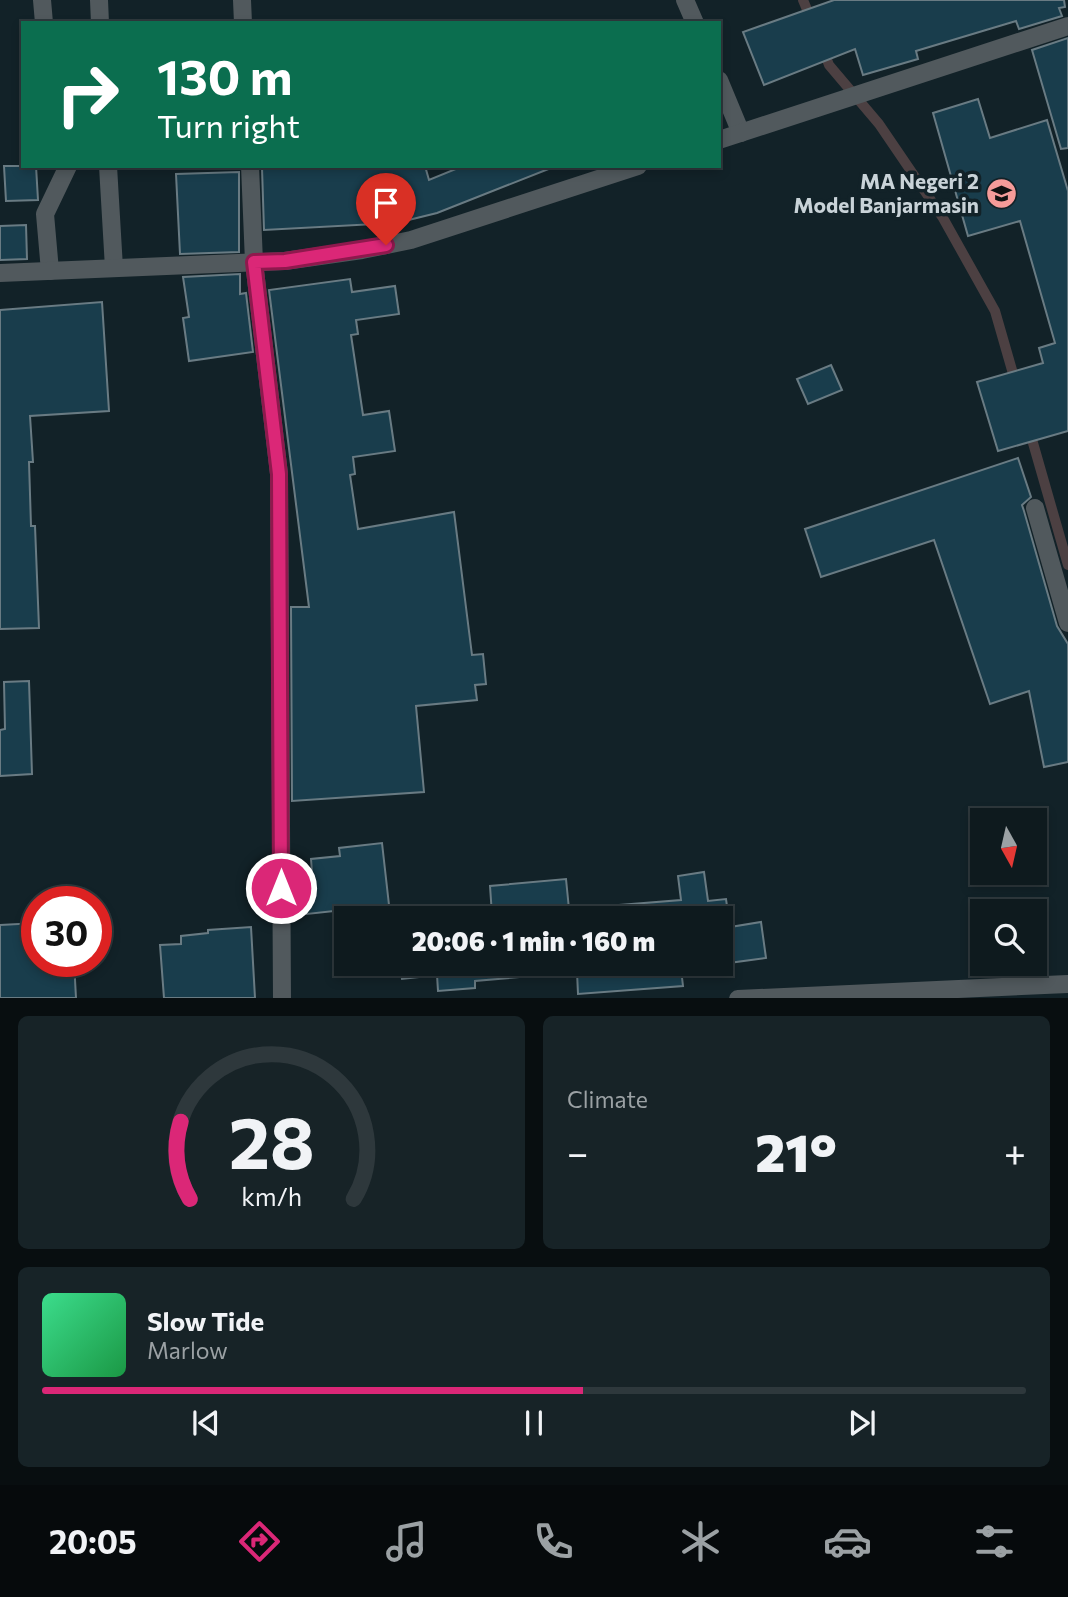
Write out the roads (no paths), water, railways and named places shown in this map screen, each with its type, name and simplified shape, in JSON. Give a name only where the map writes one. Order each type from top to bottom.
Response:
[{"type":"street","points":[[42,0],[44,21]]},
{"type":"street","points":[[99,0],[100,21]]},
{"type":"street","points":[[242,0],[243,21]]},
{"type":"street","points":[[685,0],[694,21]]},
{"type":"street","points":[[721,139],[1068,26]]},
{"type":"street","points":[[721,85],[741,133]]},
{"type":"street","points":[[50,271],[45,214],[67,168]]},
{"type":"street","points":[[108,168],[114,268]]},
{"type":"street","points":[[250,168],[254,262],[279,474],[282,998]]},
{"type":"street","points":[[0,273],[254,262],[349,252],[411,240],[632,168]]},
{"type":"street","points":[[1035,508],[1063,589],[1068,623]]},
{"type":"street","points":[[760,998],[1068,984]]},
{"type":"waterway","points":[[803,0],[811,19]]},
{"type":"waterway","points":[[823,49],[829,65],[879,124],[943,218],[995,311],[1016,384]]},
{"type":"waterway","points":[[1029,429],[1068,565]]},
{"type":"place","name":"MA Negeri 2 Model Banjarmasin","points":[[1002,194]]}]
